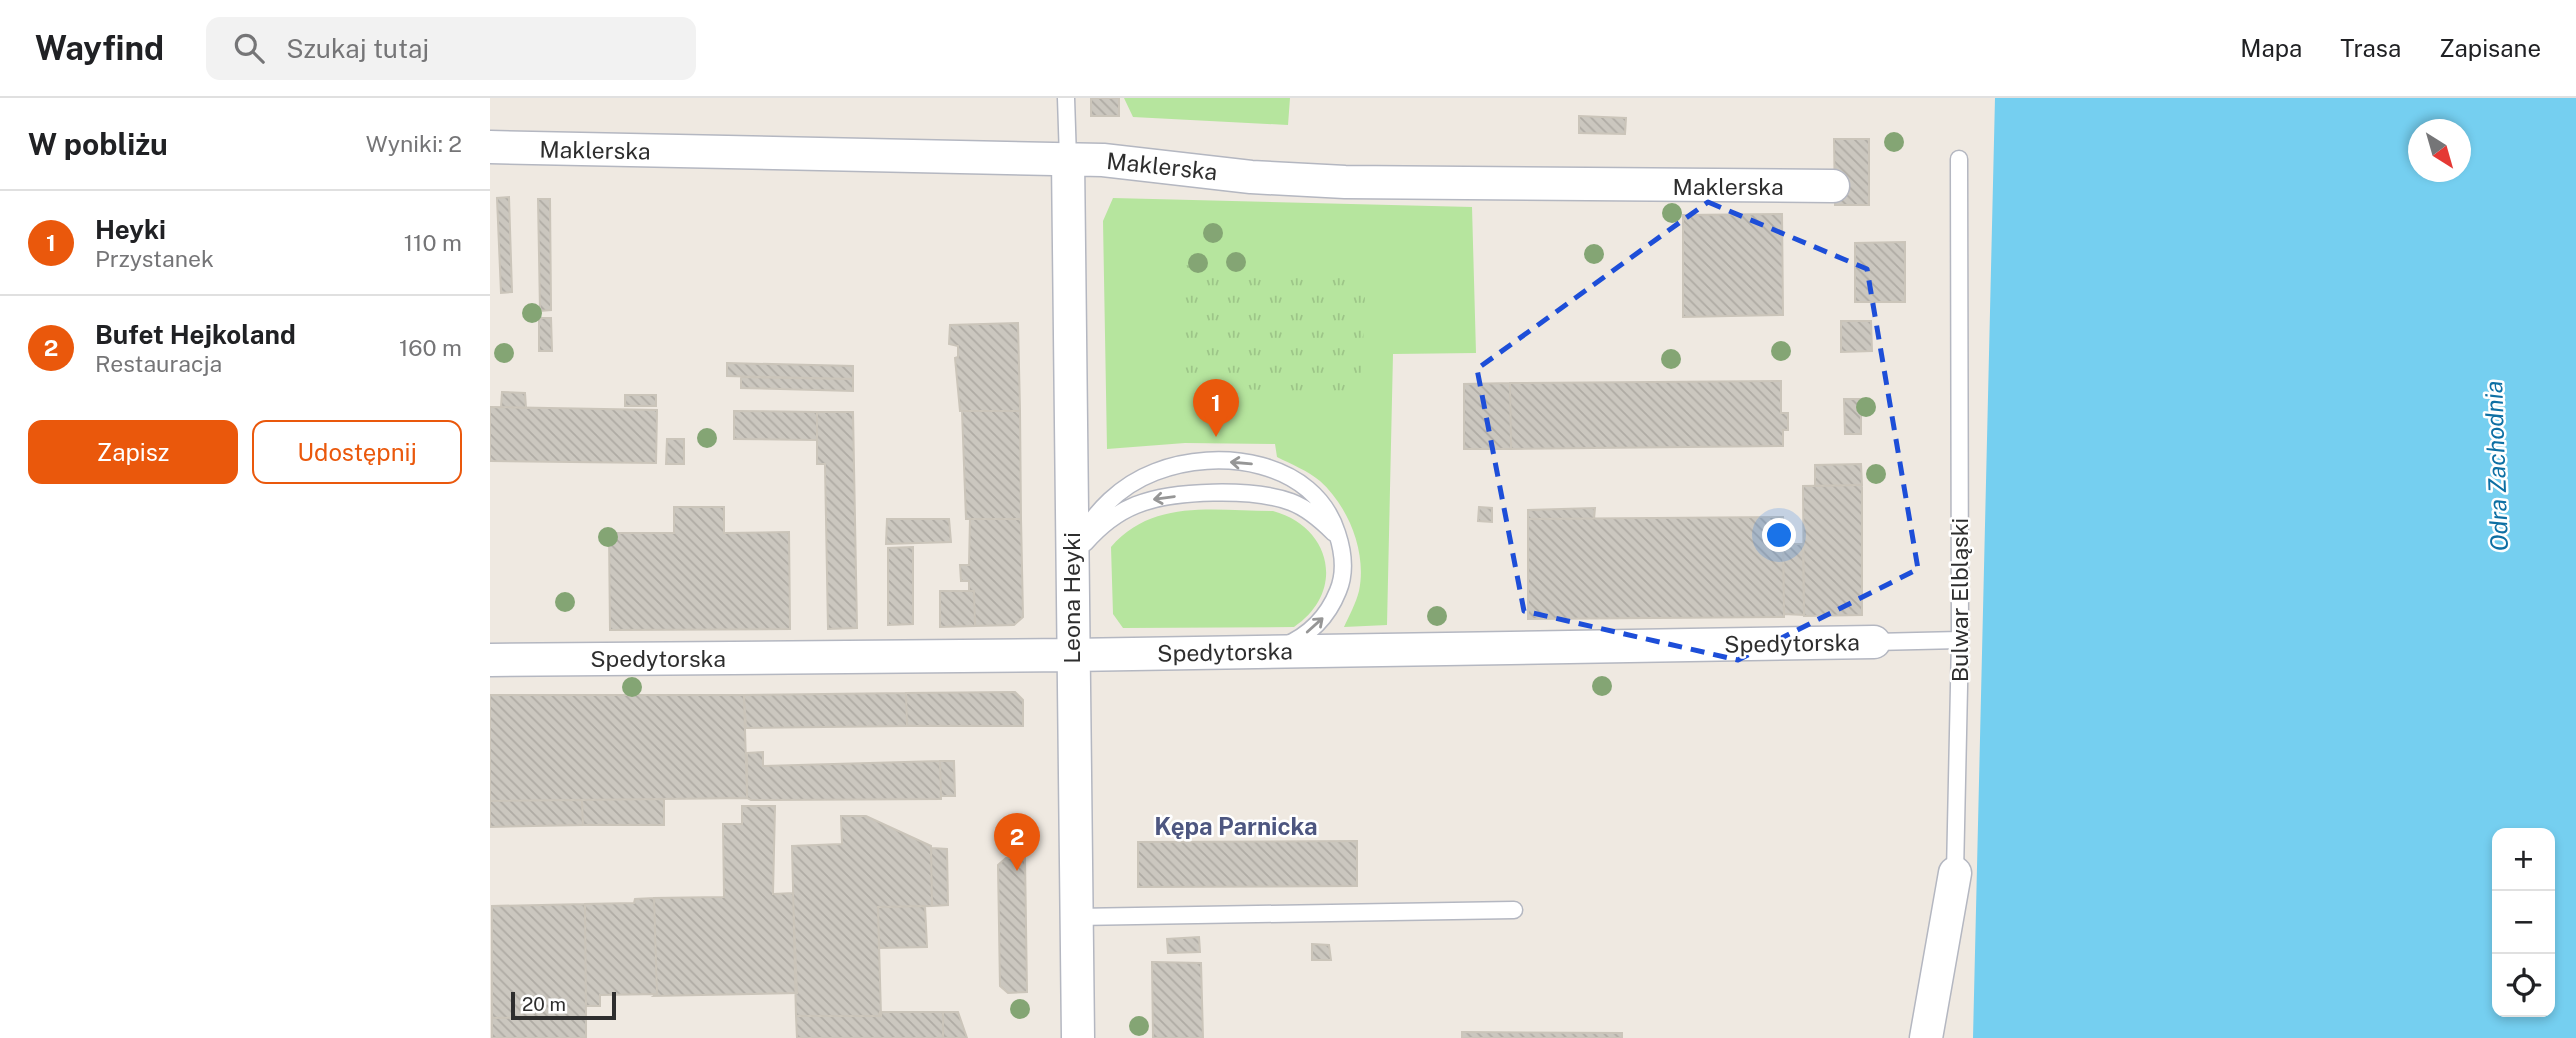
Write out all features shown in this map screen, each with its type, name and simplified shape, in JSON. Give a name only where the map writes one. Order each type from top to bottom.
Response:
[{"type":"street","name":"Maklerska","points":[[490,147],[1068,159],[1136,162],[1293,180],[1833,186]]},
{"type":"street","name":"Leona Heyki","points":[[1068,159],[1071,656],[1078,1038]]},
{"type":"street","name":"Spedytorska","points":[[490,660],[1071,656],[1874,642]]},
{"type":"street","name":"Bulwar Elbląski","points":[[1926,1038],[1955,873]]},
{"type":"lane","points":[[1066,98],[1068,159]]},
{"type":"lane","name":"Bulwar Elbląski","points":[[1955,873],[1960,640],[1959,159]]},
{"type":"lane","points":[[1071,561],[1077,543],[1098,512],[1126,487],[1154,472],[1204,461],[1257,465],[1289,476],[1326,508],[1343,554],[1341,584],[1327,614],[1317,625],[1287,644],[1255,652]]},
{"type":"lane","points":[[1071,561],[1092,535],[1118,514],[1153,499],[1170,497],[1236,494],[1276,498],[1313,514],[1340,541]]},
{"type":"lane","name":"Spedytorska","points":[[1874,642],[1960,640]]},
{"type":"lane","points":[[1076,917],[1514,910]]},
{"type":"highlighted area","points":[[1708,202],[1867,269],[1918,569],[1738,660],[1524,611],[1477,369]]},
{"type":"green space","points":[[1124,98],[1290,98],[1288,125],[1133,117]]},
{"type":"green space","points":[[1113,198],[1472,207],[1476,353],[1393,354],[1387,625],[1344,627],[1358,596],[1361,576],[1358,546],[1353,532],[1347,517],[1330,492],[1310,474],[1277,457],[1275,444],[1185,443],[1107,449],[1103,221]]},
{"type":"green space","points":[[1180,265],[1366,271],[1361,395],[1179,386]]},
{"type":"green space","points":[[1186,511],[1273,511],[1293,519],[1308,531],[1319,546],[1325,562],[1326,579],[1321,596],[1310,613],[1294,627],[1123,628],[1113,614],[1111,547],[1128,531],[1165,514]]},
{"type":"water","name":"Odra Zachodnia","points":[[1995,98],[2576,98],[2576,1038],[1973,1038]]},
{"type":"building","points":[[1091,98],[1119,98],[1119,116],[1091,116]]},
{"type":"building","points":[[1579,116],[1626,118],[1625,134],[1579,133]]},
{"type":"building","points":[[1834,139],[1869,139],[1869,205],[1835,205]]},
{"type":"building","points":[[509,197],[512,292],[501,293],[497,198]]},
{"type":"building","points":[[538,199],[550,199],[551,310],[540,311]]},
{"type":"building","points":[[1782,214],[1783,315],[1683,317],[1683,215]]},
{"type":"building","points":[[1905,242],[1905,302],[1855,302],[1855,243]]},
{"type":"building","points":[[539,318],[551,318],[552,351],[539,351]]},
{"type":"building","points":[[1841,321],[1871,321],[1872,351],[1841,352]]},
{"type":"building","points":[[1018,323],[1020,411],[960,411],[955,358],[958,357],[958,346],[949,344],[950,325]]},
{"type":"building","points":[[727,363],[853,366],[853,379],[727,376]]},
{"type":"building","points":[[741,377],[853,379],[853,391],[741,388]]},
{"type":"building","points":[[1781,381],[1781,413],[1788,413],[1788,430],[1783,430],[1783,446],[1511,449],[1510,383]]},
{"type":"building","points":[[1510,383],[1511,449],[1464,449],[1464,384]]},
{"type":"building","points":[[502,392],[525,393],[526,408],[501,407]]},
{"type":"building","points":[[625,395],[656,395],[656,406],[625,406]]},
{"type":"building","points":[[1844,399],[1861,399],[1861,434],[1845,434]]},
{"type":"building","points":[[490,407],[657,410],[656,463],[490,461]]},
{"type":"building","points":[[734,411],[817,412],[817,440],[734,439]]},
{"type":"building","points":[[962,411],[1020,411],[1021,519],[966,519]]},
{"type":"building","points":[[817,412],[853,412],[857,628],[828,629],[825,464],[817,464]]},
{"type":"building","points":[[667,439],[684,439],[684,464],[666,464]]},
{"type":"building","points":[[1861,464],[1862,485],[1815,486],[1815,465]]},
{"type":"building","points":[[1862,485],[1862,615],[1804,616],[1803,486]]},
{"type":"building","points":[[674,507],[724,507],[724,533],[789,532],[790,629],[610,630],[609,533],[674,533]]},
{"type":"building","points":[[1479,507],[1492,508],[1492,522],[1478,521]]},
{"type":"building","points":[[1595,508],[1594,519],[1528,519],[1528,510]]},
{"type":"building","points":[[1783,517],[1784,617],[1528,619],[1528,519]]},
{"type":"building","points":[[887,519],[949,519],[951,542],[886,544]]},
{"type":"building","points":[[970,519],[1021,519],[1023,617],[1014,625],[975,626],[974,591],[969,591],[969,581],[961,581],[960,565],[969,565]]},
{"type":"building","points":[[1783,544],[1803,544],[1804,615],[1784,614]]},
{"type":"building","points":[[913,547],[913,624],[888,625],[888,548]]},
{"type":"building","points":[[940,591],[974,591],[975,626],[940,627]]},
{"type":"building","points":[[1015,692],[1023,700],[1023,726],[907,726],[906,693]]},
{"type":"building","points":[[906,693],[907,726],[746,728],[744,695]]},
{"type":"building","points":[[490,695],[744,695],[747,798],[490,801]]},
{"type":"building","points":[[763,752],[763,766],[940,761],[941,799],[751,800],[747,798],[747,753]]},
{"type":"building","points":[[940,761],[954,761],[955,796],[941,796]]},
{"type":"building","points":[[664,799],[664,825],[583,825],[582,800]]},
{"type":"building","points":[[582,800],[583,825],[490,827],[490,801]]},
{"type":"building","points":[[742,806],[775,806],[773,894],[793,893],[797,993],[654,996],[657,994],[654,898],[724,897],[723,824],[742,824]]},
{"type":"building","points":[[841,816],[866,816],[931,846],[932,906],[878,907],[881,1016],[796,1016],[792,846],[842,844]]},
{"type":"building","points":[[1357,841],[1357,886],[1138,887],[1138,842]]},
{"type":"building","points":[[931,848],[947,849],[948,905],[932,906]]},
{"type":"building","points":[[1006,858],[1025,858],[1027,992],[1008,993],[1000,986],[998,865]]},
{"type":"building","points":[[654,898],[657,994],[600,995],[600,1006],[586,1006],[585,904],[634,903],[635,899]]},
{"type":"building","points":[[585,904],[586,1017],[492,1018],[492,906]]},
{"type":"building","points":[[925,906],[927,947],[879,948],[878,907]]},
{"type":"building","points":[[1199,937],[1200,952],[1168,953],[1167,939]]},
{"type":"building","points":[[1312,944],[1329,945],[1331,960],[1312,960]]},
{"type":"building","points":[[1152,962],[1201,963],[1203,1038],[1153,1038]]},
{"type":"building","points":[[880,1012],[943,1012],[943,1038],[797,1038],[796,1016],[879,1016]]},
{"type":"building","points":[[943,1012],[958,1012],[967,1038],[943,1038]]},
{"type":"building","points":[[586,1017],[586,1038],[492,1038],[492,1018]]},
{"type":"building","points":[[1462,1032],[1622,1033],[1622,1038],[1462,1038]]},
{"type":"place","name":"Heyki","points":[[1216,437]]},
{"type":"place","name":"Bufet Hejkoland","points":[[1017,871]]},
{"type":"district","name":"Kępa Parnicka","points":[[1236,826]]}]
